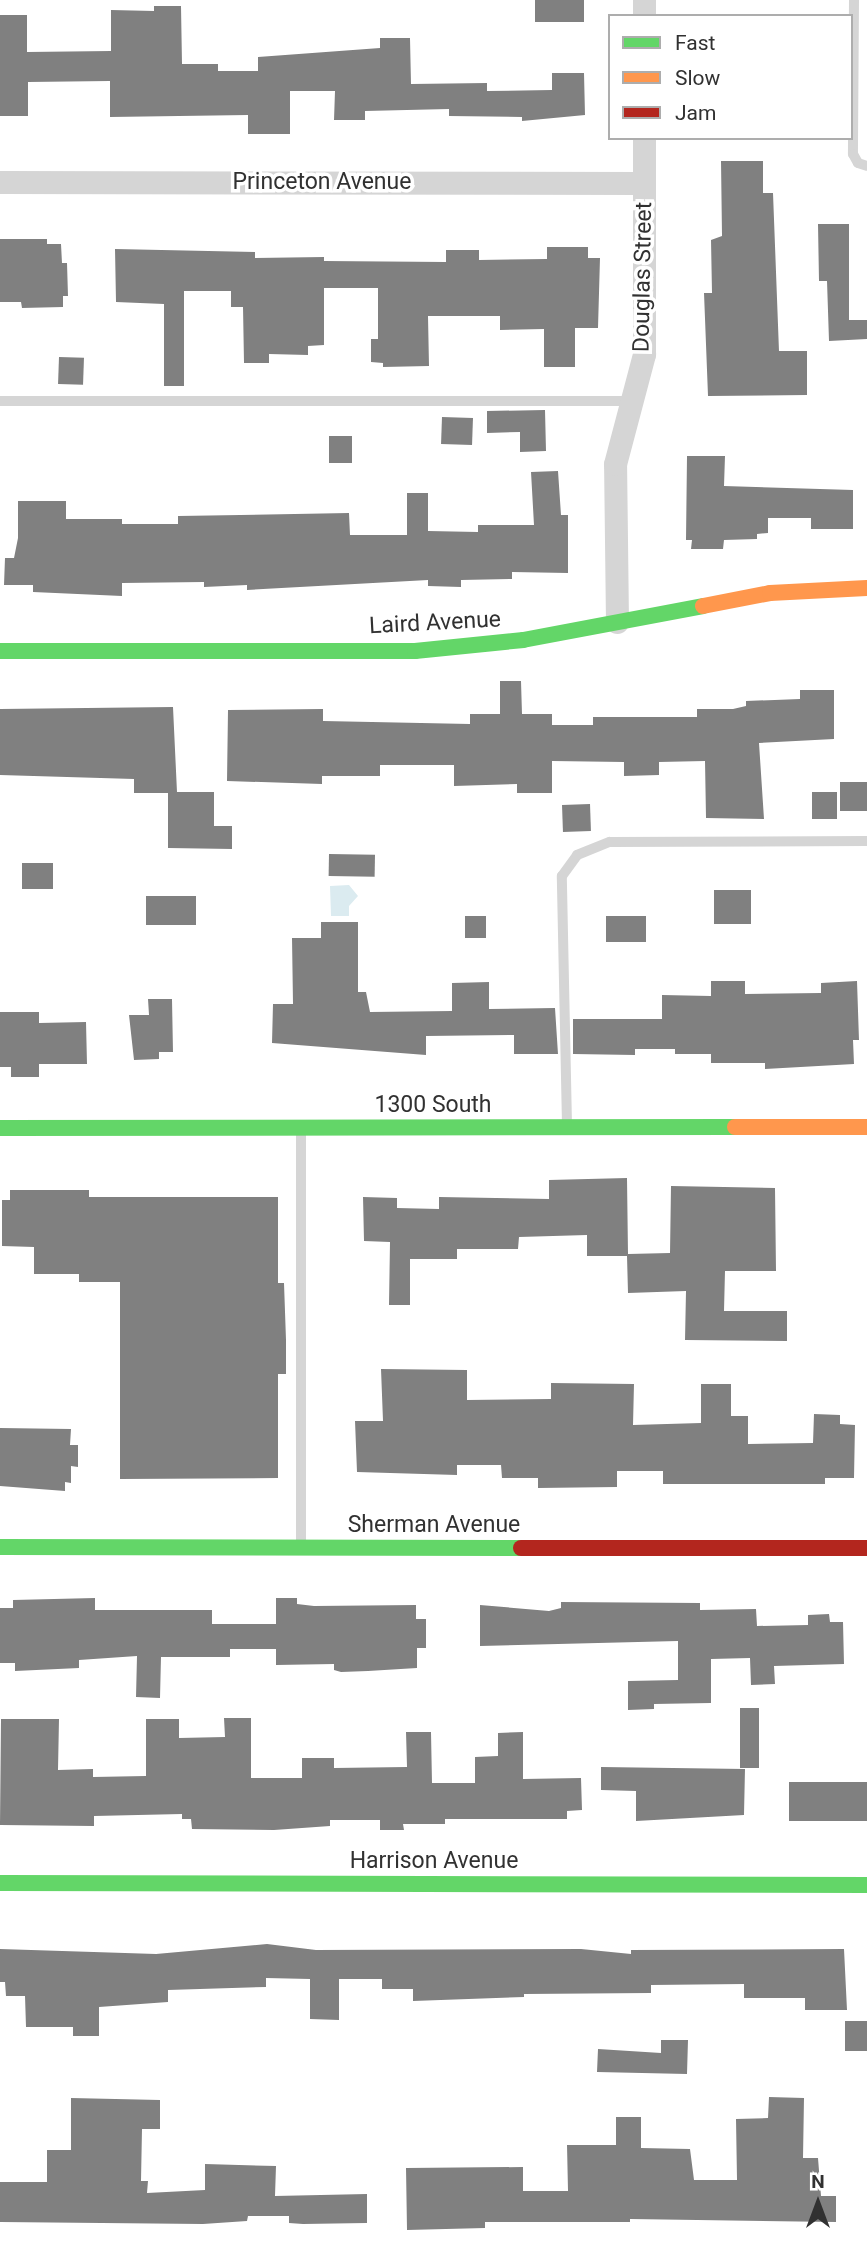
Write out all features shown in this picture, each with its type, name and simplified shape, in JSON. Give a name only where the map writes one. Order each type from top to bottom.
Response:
[{"type":"street","name":"Douglas Street","points":[[617,622],[615,464],[634,401],[644,340],[644,140]]},
{"type":"street","name":"Princeton Avenue","points":[[0,182],[644,183]]},
{"type":"street","name":"Laird Avenue","points":[[0,651],[415,651],[523,640],[769,593],[867,588]]},
{"type":"street","name":"1300 South","points":[[0,1128],[867,1127]]},
{"type":"street","name":"Sherman Avenue","points":[[0,1547],[867,1548]]},
{"type":"street","name":"Harrison Avenue","points":[[0,1883],[867,1885]]},
{"type":"lane","points":[[854,0],[853,153],[858,163],[867,166]]},
{"type":"lane","points":[[0,401],[634,401]]},
{"type":"lane","points":[[567,1127],[562,876],[577,855],[610,842],[867,841]]},
{"type":"lane","points":[[301,1127],[301,1547]]},
{"type":"shaded area","points":[[349,885],[358,896],[349,906],[349,916],[331,916],[330,886]]},
{"type":"building","points":[[535,0],[584,0],[584,22],[535,22]]},
{"type":"building","points":[[154,6],[181,6],[182,64],[218,64],[218,71],[258,71],[258,57],[380,48],[380,38],[410,38],[411,84],[487,83],[487,91],[552,90],[552,73],[584,73],[585,115],[522,121],[522,117],[449,116],[449,109],[365,111],[365,120],[334,120],[335,91],[290,91],[290,134],[248,134],[248,115],[110,117],[110,81],[28,82],[28,116],[0,116],[0,15],[27,15],[27,52],[111,51],[111,10],[154,11]]},
{"type":"building","points":[[721,161],[763,161],[763,193],[773,193],[779,351],[807,351],[807,395],[708,396],[704,293],[712,293],[711,240],[722,236]]},
{"type":"building","points":[[818,224],[849,224],[849,320],[867,320],[867,339],[829,341],[827,281],[819,281]]},
{"type":"building","points":[[0,239],[47,239],[47,244],[61,244],[62,263],[67,263],[68,296],[63,296],[63,307],[22,308],[21,302],[0,302]]},
{"type":"building","points":[[547,247],[588,247],[588,258],[600,258],[598,328],[575,328],[575,367],[544,367],[544,329],[500,330],[500,316],[428,316],[429,366],[383,367],[383,363],[371,362],[371,339],[378,339],[378,288],[324,288],[324,345],[308,346],[308,355],[269,354],[269,363],[244,363],[243,307],[231,307],[231,291],[184,291],[184,386],[164,386],[164,304],[116,302],[115,249],[255,252],[255,258],[324,257],[324,261],[446,262],[446,250],[479,250],[479,260],[547,259]]},
{"type":"building","points":[[59,357],[84,358],[83,385],[58,384]]},
{"type":"building","points":[[545,410],[546,451],[520,452],[520,432],[487,433],[487,411]]},
{"type":"building","points":[[442,417],[473,418],[472,445],[441,444]]},
{"type":"building","points":[[329,436],[352,436],[352,463],[329,463]]},
{"type":"building","points":[[687,456],[725,456],[724,486],[853,490],[853,529],[811,529],[811,518],[768,518],[768,533],[757,534],[757,539],[724,540],[723,549],[691,549],[692,540],[686,540]]},
{"type":"building","points":[[558,471],[561,515],[568,515],[568,573],[512,572],[512,579],[461,580],[461,587],[428,586],[428,580],[247,590],[247,585],[204,587],[204,582],[122,583],[122,596],[33,592],[33,585],[4,585],[5,558],[14,558],[18,538],[18,501],[66,501],[66,519],[122,519],[122,524],[178,524],[178,516],[349,513],[350,535],[407,535],[407,493],[428,493],[428,531],[478,532],[478,525],[534,525],[531,472]]},
{"type":"building","points":[[500,681],[521,681],[522,714],[552,714],[552,725],[593,725],[593,717],[697,717],[697,709],[733,709],[746,706],[746,701],[800,699],[800,690],[834,690],[834,739],[759,743],[764,819],[706,818],[705,761],[659,762],[659,775],[624,776],[624,762],[552,761],[552,793],[517,793],[517,784],[454,786],[454,765],[380,765],[380,776],[322,776],[322,784],[227,781],[228,710],[323,709],[323,721],[470,724],[470,714],[500,714]]},
{"type":"building","points":[[173,707],[177,792],[214,792],[214,826],[232,826],[232,849],[168,848],[168,793],[134,793],[134,779],[0,775],[0,709]]},
{"type":"building","points":[[840,782],[867,782],[867,811],[840,811]]},
{"type":"building","points":[[812,792],[837,792],[837,819],[812,819]]},
{"type":"building","points":[[590,804],[591,831],[563,832],[562,805]]},
{"type":"building","points":[[329,854],[375,855],[375,877],[329,876]]},
{"type":"building","points":[[22,863],[53,863],[53,889],[22,889]]},
{"type":"building","points":[[714,890],[751,890],[751,924],[714,924]]},
{"type":"building","points":[[146,896],[196,896],[196,925],[146,925]]},
{"type":"building","points":[[465,916],[486,916],[486,938],[465,938]]},
{"type":"building","points":[[606,916],[646,916],[646,942],[606,942]]},
{"type":"building","points":[[321,922],[358,922],[358,992],[366,992],[370,1012],[452,1011],[452,983],[489,982],[489,1009],[555,1008],[558,1054],[514,1054],[514,1035],[426,1036],[426,1055],[272,1043],[273,1004],[293,1004],[292,938],[321,938]]},
{"type":"building","points":[[711,981],[745,981],[745,994],[821,993],[821,983],[857,981],[859,1040],[853,1040],[854,1064],[765,1069],[765,1063],[711,1063],[711,1054],[675,1054],[675,1049],[635,1049],[635,1055],[573,1054],[573,1019],[662,1019],[662,995],[711,996]]},
{"type":"building","points":[[148,999],[172,999],[173,1052],[159,1052],[159,1059],[134,1060],[129,1015],[149,1015]]},
{"type":"building","points":[[0,1012],[39,1012],[39,1023],[86,1022],[87,1064],[39,1064],[39,1077],[11,1077],[11,1067],[0,1067]]},
{"type":"building","points":[[627,1178],[628,1254],[670,1253],[671,1186],[775,1188],[776,1271],[725,1271],[724,1311],[787,1311],[787,1341],[685,1340],[686,1291],[628,1293],[627,1256],[587,1256],[587,1235],[519,1237],[518,1249],[457,1249],[457,1259],[410,1259],[410,1305],[389,1305],[390,1242],[364,1241],[363,1197],[397,1198],[397,1208],[439,1209],[439,1197],[549,1199],[549,1180]]},
{"type":"building","points":[[10,1190],[89,1190],[89,1197],[278,1197],[278,1283],[284,1283],[286,1374],[278,1374],[278,1478],[120,1479],[120,1282],[79,1282],[79,1274],[34,1274],[34,1247],[2,1246],[2,1200],[10,1200]]},
{"type":"building","points":[[381,1369],[467,1370],[467,1400],[551,1399],[551,1383],[634,1384],[633,1425],[701,1423],[701,1384],[731,1384],[731,1416],[748,1416],[748,1444],[813,1443],[814,1414],[840,1415],[840,1424],[855,1425],[854,1478],[825,1478],[825,1484],[663,1484],[663,1471],[617,1471],[617,1487],[538,1488],[538,1478],[502,1478],[501,1465],[457,1465],[457,1475],[357,1472],[355,1421],[383,1421]]},
{"type":"building","points":[[0,1428],[71,1429],[70,1445],[78,1445],[78,1467],[71,1466],[71,1483],[65,1482],[65,1491],[0,1486]]},
{"type":"building","points":[[95,1598],[95,1610],[212,1610],[212,1624],[276,1624],[276,1598],[297,1598],[297,1604],[314,1606],[416,1605],[416,1619],[426,1619],[426,1648],[417,1648],[417,1668],[341,1672],[334,1670],[334,1664],[276,1665],[276,1649],[230,1649],[230,1657],[161,1657],[160,1698],[136,1697],[137,1656],[79,1660],[79,1668],[15,1671],[15,1663],[0,1663],[0,1608],[13,1608],[13,1600]]},
{"type":"building","points":[[561,1602],[700,1603],[700,1610],[756,1609],[757,1626],[808,1625],[808,1615],[829,1614],[830,1622],[843,1622],[844,1664],[774,1666],[775,1684],[751,1685],[750,1658],[711,1659],[711,1703],[654,1704],[654,1709],[628,1710],[628,1681],[678,1680],[678,1641],[480,1646],[480,1605],[549,1611],[561,1608]]},
{"type":"building","points":[[740,1708],[759,1708],[759,1768],[740,1768]]},
{"type":"building","points":[[224,1718],[251,1718],[251,1778],[302,1778],[302,1758],[334,1758],[334,1768],[407,1767],[406,1732],[431,1732],[432,1783],[475,1783],[475,1757],[498,1756],[498,1733],[523,1732],[523,1779],[581,1778],[582,1810],[567,1811],[567,1819],[445,1819],[445,1824],[403,1824],[404,1830],[380,1830],[380,1820],[330,1820],[330,1826],[274,1830],[192,1829],[191,1819],[182,1819],[182,1814],[94,1816],[94,1826],[0,1825],[1,1719],[59,1719],[58,1770],[93,1769],[93,1777],[146,1776],[146,1719],[179,1719],[179,1738],[225,1737]]},
{"type":"building","points":[[601,1767],[745,1769],[744,1815],[636,1821],[636,1791],[601,1790]]},
{"type":"building","points":[[789,1782],[867,1782],[867,1821],[789,1821]]},
{"type":"building","points":[[267,1944],[316,1950],[581,1949],[631,1954],[631,1950],[844,1949],[847,2010],[805,2010],[805,1998],[744,1998],[744,1984],[651,1985],[651,1993],[524,1994],[524,1997],[413,2001],[413,1989],[382,1989],[382,1979],[339,1979],[339,2020],[310,2019],[310,1979],[266,1978],[266,1987],[168,1990],[168,2002],[99,2007],[99,2036],[73,2036],[73,2027],[26,2027],[25,1996],[6,1996],[5,1982],[0,1982],[0,1949],[156,1954]]},
{"type":"building","points":[[845,2021],[867,2021],[867,2051],[845,2051]]},
{"type":"building","points":[[661,2040],[688,2040],[687,2074],[597,2072],[598,2049],[661,2053]]},
{"type":"building","points":[[769,2097],[804,2098],[803,2158],[818,2158],[821,2196],[836,2196],[836,2222],[630,2219],[630,2222],[485,2222],[485,2228],[407,2230],[406,2168],[523,2167],[523,2191],[568,2191],[567,2145],[616,2145],[616,2117],[641,2117],[641,2148],[690,2149],[694,2180],[737,2180],[736,2119],[768,2118]]},
{"type":"building","points":[[71,2098],[160,2100],[160,2129],[142,2129],[141,2181],[148,2181],[147,2193],[205,2190],[205,2164],[276,2166],[275,2196],[367,2194],[367,2223],[289,2223],[289,2216],[248,2216],[247,2221],[203,2224],[0,2222],[0,2182],[47,2182],[47,2150],[71,2150]]},
{"type":"traffic: fast","points":[[0,651],[415,651],[523,640],[703,606]]},
{"type":"traffic: fast","points":[[0,1128],[735,1127]]},
{"type":"traffic: fast","points":[[0,1547],[521,1548]]},
{"type":"traffic: fast","points":[[0,1883],[867,1885]]},
{"type":"traffic: slow","points":[[703,606],[770,593],[867,588]]},
{"type":"traffic: slow","points":[[735,1127],[867,1127]]},
{"type":"traffic: jam","points":[[521,1548],[867,1548]]}]
